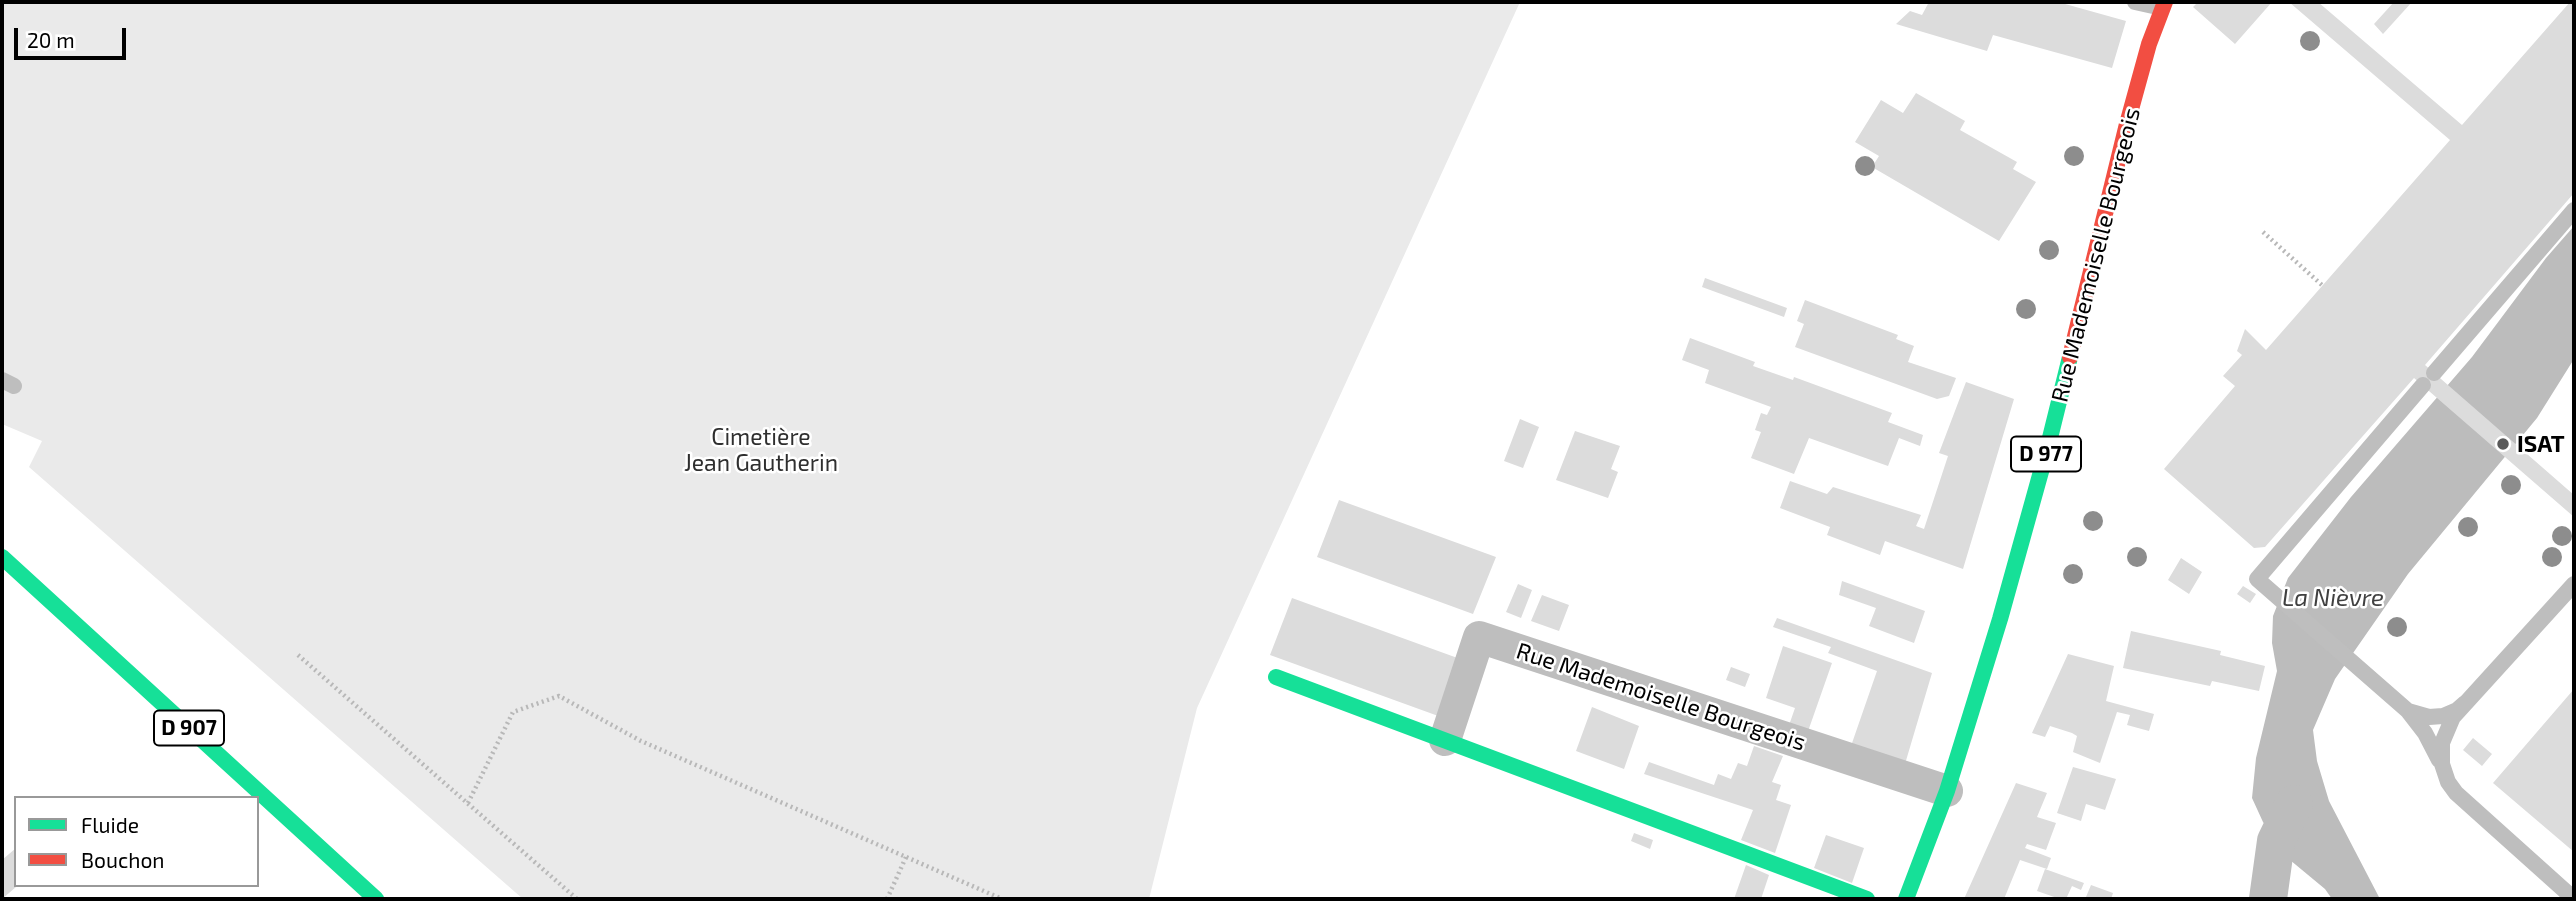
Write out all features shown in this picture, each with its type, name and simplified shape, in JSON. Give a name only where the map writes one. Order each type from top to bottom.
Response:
[{"type":"main road","name":"Rue Mademoiselle Bourgeois","points":[[1906,899],[1947,791],[2000,619],[2048,450],[2127,124],[2164,5]]},
{"type":"main road","name":"D 907","points":[[2,557],[376,899]]},
{"type":"main road","points":[[1276,677],[1867,899]]},
{"type":"street","name":"Rue Mademoiselle Bourgeois","points":[[1444,740],[1479,637],[1947,791]]},
{"type":"lane","points":[[2135,2],[2164,5]]},
{"type":"lane","points":[[2434,373],[2574,210]]},
{"type":"lane","points":[[2423,386],[2257,579],[2408,711],[2434,748],[2448,782],[2456,793],[2573,898]]},
{"type":"lane","points":[[2448,782],[2442,764],[2442,743],[2453,717],[2574,584]]},
{"type":"lane","points":[[2408,711],[2429,717],[2443,716],[2465,703]]},
{"type":"path","points":[[2263,232],[2323,286]]},
{"type":"path","points":[[299,655],[578,899]]},
{"type":"path","points":[[468,803],[513,712],[559,696],[641,741],[1002,899]]},
{"type":"path","points":[[887,899],[906,857]]},
{"type":"green space","name":"Cimetière Jean Gautherin","points":[[2,2],[1520,2],[1197,708],[1149,899],[523,899],[29,467],[42,441],[2,424]]},
{"type":"water","name":"La Nièvre","points":[[2574,226],[2574,359],[2537,418],[2408,574],[2335,679],[2313,730],[2317,761],[2329,801],[2380,899],[2332,899],[2325,889],[2290,860],[2263,822],[2252,798],[2256,758],[2277,671],[2272,643],[2273,616],[2288,578],[2351,497],[2472,357],[2546,258]]},
{"type":"building","points":[[1929,2],[2058,2],[2126,21],[2112,68],[1993,35],[1987,51],[1896,24],[1910,11],[1922,15]]},
{"type":"building","points":[[2198,2],[2272,2],[2235,44],[2193,7]]},
{"type":"building","points":[[2289,2],[2318,2],[2462,125],[2570,2],[2574,2],[2574,193],[2425,365],[2574,495],[2574,517],[2414,378],[2265,547],[2254,548],[2164,469],[2235,386],[2223,376],[2242,355],[2237,351],[2245,329],[2266,350],[2450,140]]},
{"type":"building","points":[[2394,2],[2412,2],[2383,34],[2374,24]]},
{"type":"building","points":[[1916,93],[1965,121],[1960,130],[2017,162],[2013,169],[2036,182],[1999,241],[1872,167],[1879,156],[1855,142],[1881,100],[1903,113]]},
{"type":"building","points":[[1705,278],[1787,308],[1784,317],[1702,287]]},
{"type":"building","points":[[1805,300],[1898,335],[1896,339],[1914,346],[1908,362],[1956,378],[1949,396],[1937,399],[1795,347],[1804,324],[1797,321]]},
{"type":"building","points":[[1690,338],[1755,362],[1753,366],[1793,380],[1794,377],[1892,413],[1888,422],[1923,435],[1920,446],[1899,438],[1888,466],[1809,438],[1794,474],[1751,458],[1761,432],[1755,430],[1761,413],[1767,415],[1771,407],[1705,383],[1709,370],[1682,360]]},
{"type":"building","points":[[1966,382],[2014,399],[1963,569],[1885,541],[1880,555],[1827,535],[1830,527],[1780,508],[1790,481],[1827,494],[1833,487],[1921,515],[1916,526],[1924,529],[1948,456],[1939,453]]},
{"type":"building","points":[[1520,419],[1539,427],[1523,468],[1504,461]]},
{"type":"building","points":[[1575,431],[1620,446],[1611,469],[1618,472],[1608,498],[1556,480]]},
{"type":"building","points":[[1339,500],[1496,557],[1473,614],[1317,557]]},
{"type":"building","points":[[2181,558],[2202,572],[2189,594],[2168,580]]},
{"type":"building","points":[[1842,581],[1925,611],[1914,643],[1869,626],[1876,608],[1839,595]]},
{"type":"building","points":[[1518,584],[1532,590],[1521,618],[1506,612]]},
{"type":"building","points":[[2243,586],[2256,594],[2250,603],[2237,594]]},
{"type":"building","points":[[1542,595],[1569,605],[1559,631],[1531,621]]},
{"type":"building","points":[[1292,598],[1463,660],[1441,717],[1270,655]]},
{"type":"building","points":[[1777,618],[1932,673],[1905,764],[1851,746],[1877,671],[1828,653],[1831,647],[1773,627]]},
{"type":"building","points":[[2131,631],[2221,651],[2220,655],[2265,666],[2259,691],[2212,681],[2210,686],[2123,668]]},
{"type":"building","points":[[1783,646],[1832,663],[1806,737],[1787,731],[1795,708],[1766,698]]},
{"type":"building","points":[[2068,654],[2114,666],[2106,701],[2154,714],[2149,731],[2127,725],[2130,715],[2117,712],[2100,763],[2073,752],[2077,736],[2072,733],[2050,726],[2045,737],[2032,733]]},
{"type":"building","points":[[1731,667],[1750,674],[1745,687],[1726,680]]},
{"type":"building","points":[[2574,689],[2574,852],[2493,783]]},
{"type":"building","points":[[1592,707],[1639,726],[1624,769],[1576,751]]},
{"type":"building","points":[[2473,738],[2492,754],[2482,766],[2463,750]]},
{"type":"building","points":[[1754,746],[1783,756],[1772,782],[1781,785],[1776,800],[1791,805],[1775,853],[1741,840],[1753,810],[1644,774],[1649,762],[1714,785],[1718,774],[1731,779],[1738,763],[1747,766]]},
{"type":"building","points":[[2073,767],[2116,779],[2105,810],[2086,804],[2081,821],[2057,813]]},
{"type":"building","points":[[2016,783],[2047,793],[2037,817],[2056,823],[2046,850],[2027,844],[2025,848],[2051,858],[2047,869],[2020,860],[2004,899],[1964,899]]},
{"type":"building","points":[[1634,833],[1653,840],[1650,849],[1631,841]]},
{"type":"building","points":[[1826,835],[1864,848],[1852,883],[1814,868]]},
{"type":"building","points":[[14,850],[16,887],[2,899],[2,860]]},
{"type":"building","points":[[1746,865],[1769,875],[1761,899],[1734,899]]},
{"type":"building","points":[[2045,869],[2084,883],[2081,890],[2072,886],[2066,899],[2037,891]]},
{"type":"building","points":[[2091,885],[2113,893],[2111,899],[2086,897]]},
{"type":"waterway","points":[[2268,899],[2276,841],[2294,804]]},
{"type":"traffic: fast","points":[[1906,899],[1947,791],[2000,619],[2070,357]]},
{"type":"traffic: fast","points":[[2,557],[376,899]]},
{"type":"traffic: fast","points":[[1276,677],[1867,899]]},
{"type":"traffic: jam","points":[[2070,357],[2127,124],[2149,44],[2165,2]]},
{"type":"place","name":"ISAT","points":[[2503,444]]}]
